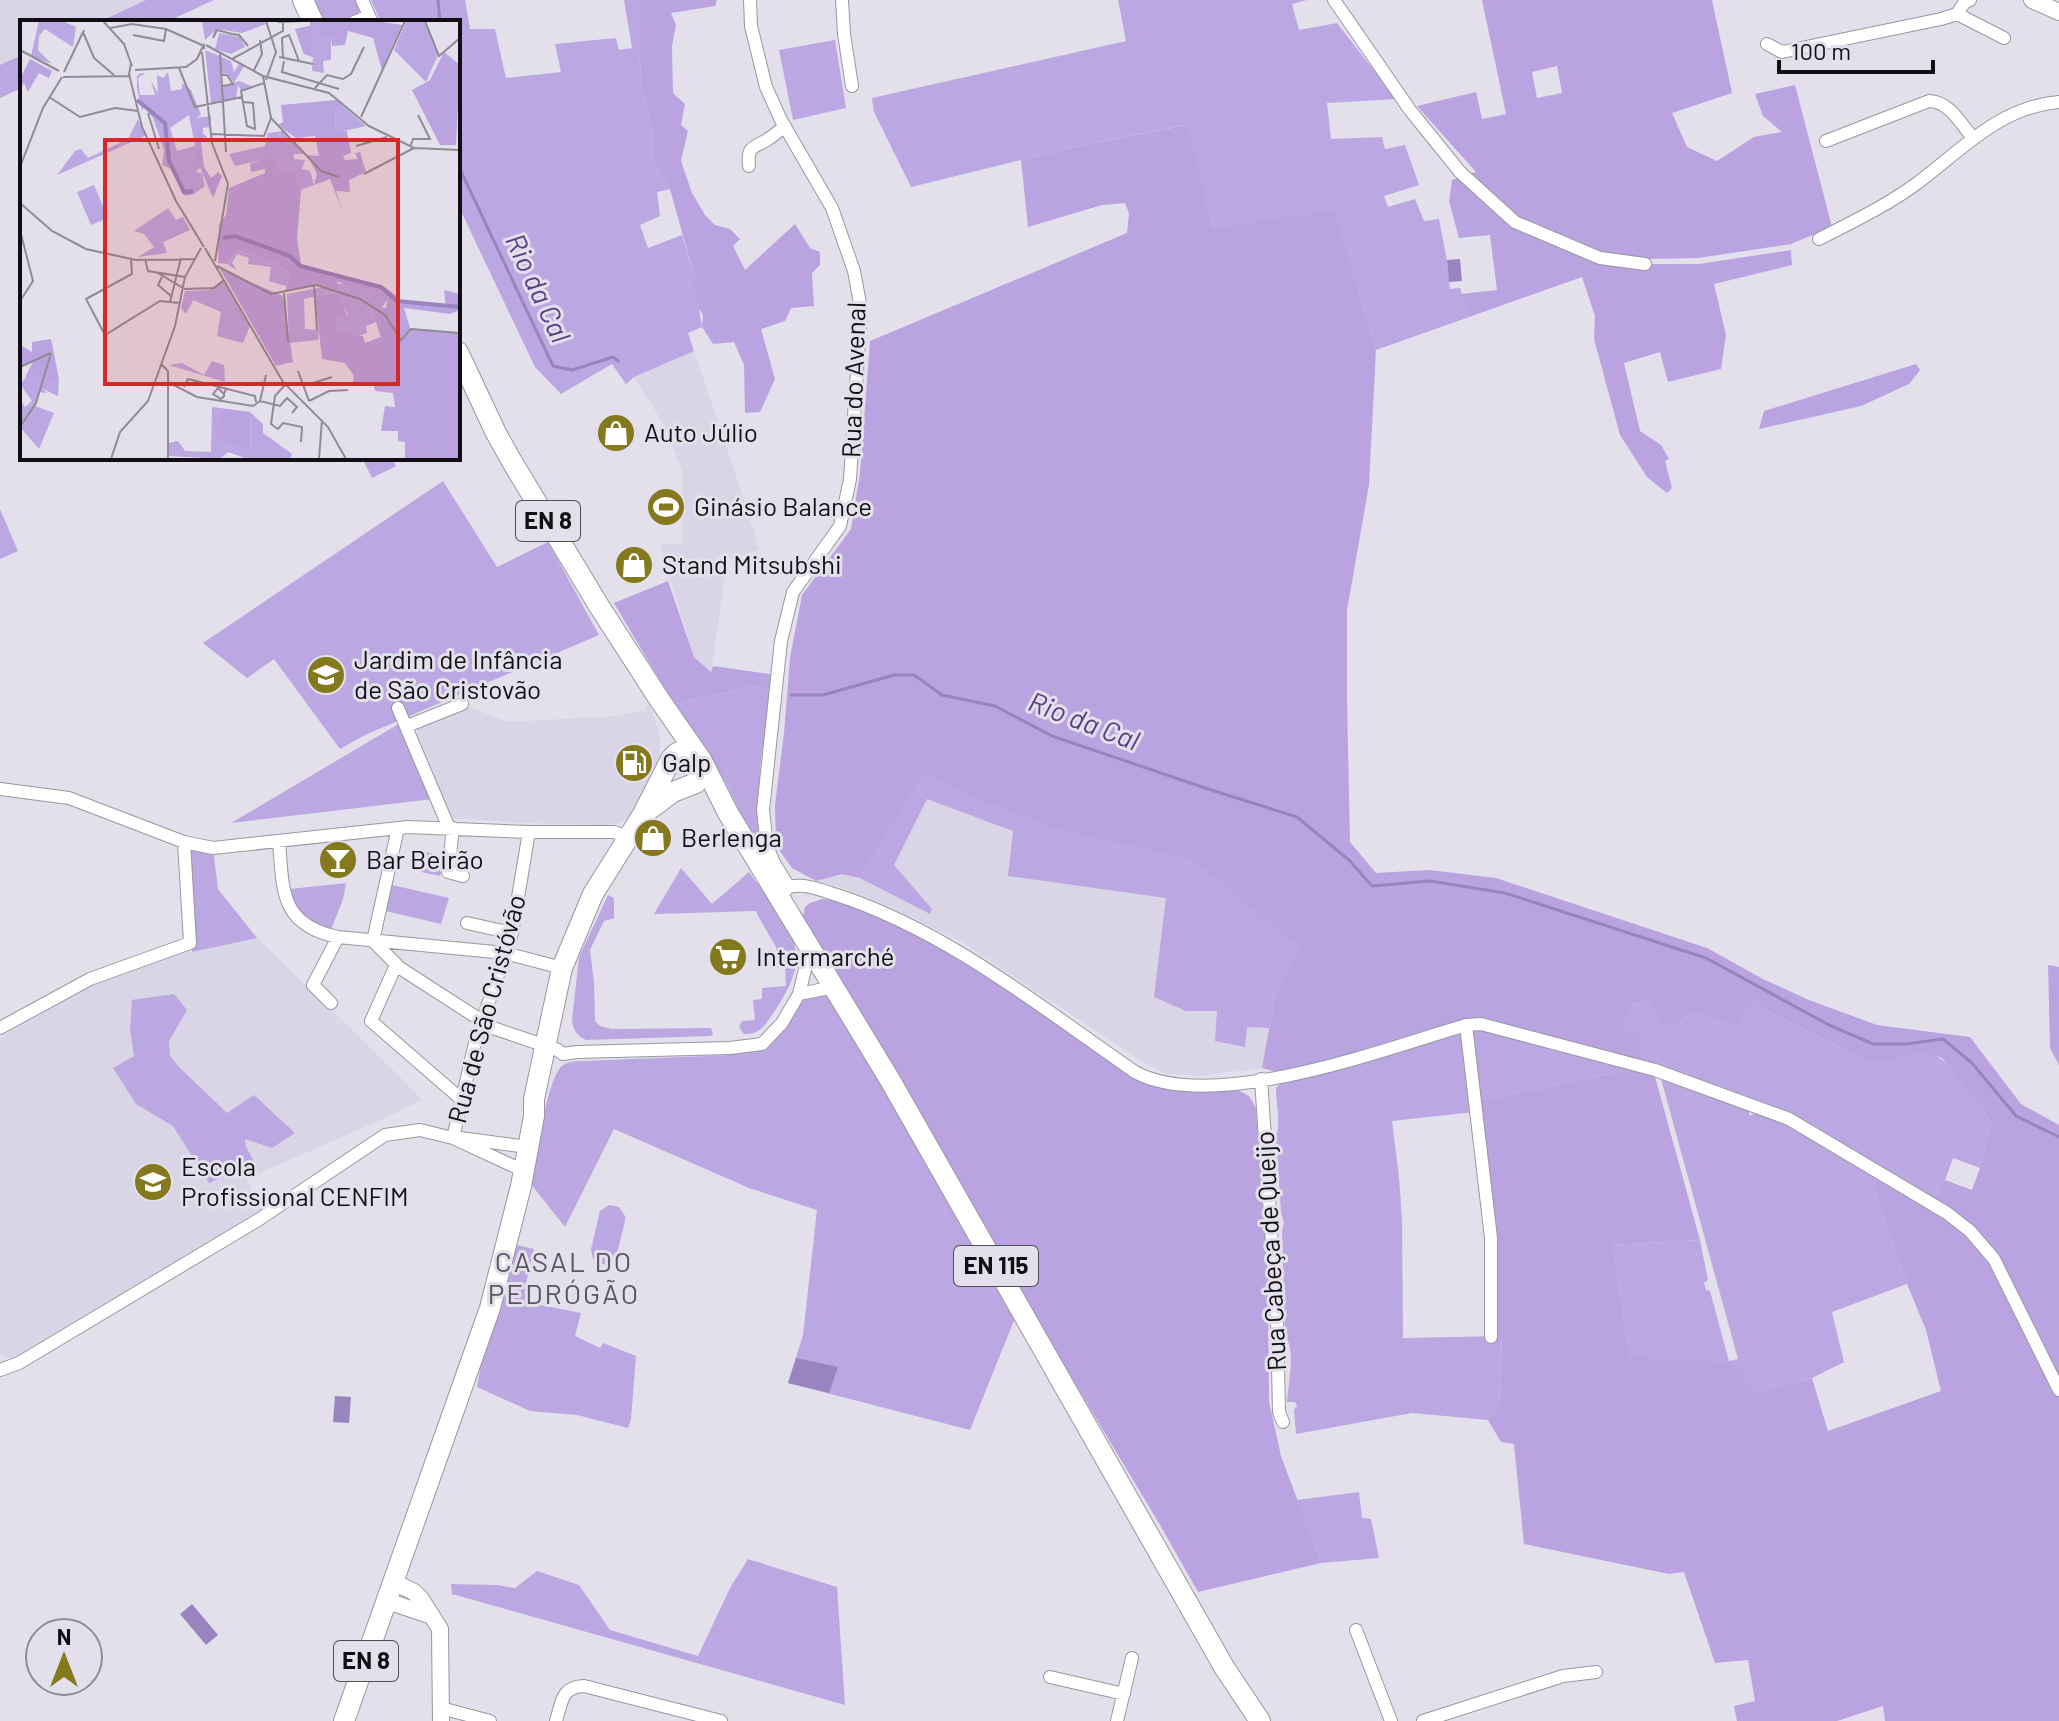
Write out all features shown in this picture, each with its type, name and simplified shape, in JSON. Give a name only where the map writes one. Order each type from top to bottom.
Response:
[{"type":"main road","points":[[303,0],[312,20]]},
{"type":"main road","name":"EN 8","points":[[460,356],[511,460],[599,606],[700,759],[703,775],[643,814]]},
{"type":"main road","name":"EN 8","points":[[659,699],[670,777],[679,785],[688,786]]},
{"type":"main road","points":[[669,762],[674,754],[685,750],[700,759]]},
{"type":"main road","name":"EN 115","points":[[700,759],[728,813],[784,892],[811,947],[1224,1667],[1260,1721]]},
{"type":"main road","name":"EN 8","points":[[344,1721],[490,1308],[509,1239],[534,1116],[541,1101],[551,1048],[566,998],[568,970],[564,963],[593,894],[643,814],[669,762]]},
{"type":"main road","name":"EN 115","points":[[688,786],[728,813]]},
{"type":"street","points":[[362,0],[370,19]]},
{"type":"street","name":"Rua do Avenal","points":[[750,0],[751,26],[766,87],[832,208],[854,271],[861,309],[850,479],[840,526],[793,592],[781,641],[763,810],[767,846],[784,892]]},
{"type":"street","points":[[842,0],[852,86]]},
{"type":"street","points":[[1334,0],[1410,110],[1460,172],[1515,222],[1600,258],[1645,264]]},
{"type":"street","points":[[2032,0],[2059,12]]},
{"type":"street","points":[[1767,44],[1782,52],[1963,4],[2004,38]]},
{"type":"street","points":[[1826,141],[1929,101],[1939,101],[1973,138]]},
{"type":"street","points":[[1819,239],[1914,186],[1973,138],[2016,111],[2059,102]]},
{"type":"street","points":[[749,166],[749,152],[754,145],[785,126]]},
{"type":"street","points":[[407,726],[462,704]]},
{"type":"street","points":[[398,708],[451,828],[448,872],[463,876]]},
{"type":"street","points":[[0,789],[69,798],[184,842],[213,848],[398,828],[614,832],[628,837]]},
{"type":"street","points":[[373,941],[398,828]]},
{"type":"street","name":"Rua de São Cristóvão","points":[[453,1138],[482,1019],[512,933],[529,832]]},
{"type":"street","points":[[279,841],[283,890],[291,910],[304,925],[338,937],[505,953],[564,963]]},
{"type":"street","points":[[0,1028],[90,979],[190,943],[184,842]]},
{"type":"street","points":[[784,892],[805,886],[889,914],[958,952],[1149,1079],[1165,1083],[1222,1085],[1307,1073],[1466,1025],[1481,1024],[1655,1070],[1789,1119],[1947,1213],[1970,1231],[1994,1259],[2059,1390]]},
{"type":"street","points":[[467,923],[512,933]]},
{"type":"street","points":[[331,1003],[313,985],[338,937]]},
{"type":"street","points":[[373,941],[396,965],[493,1028],[551,1048],[563,1046],[577,1052],[730,1048],[762,1044],[782,1023],[799,994],[811,947]]},
{"type":"street","points":[[396,965],[371,1021],[461,1099]]},
{"type":"street","points":[[799,994],[834,987]]},
{"type":"street","points":[[1466,1025],[1491,1238],[1491,1337]]},
{"type":"street","name":"Rua Cabeça de Queijo","points":[[1261,1079],[1277,1319],[1279,1412],[1283,1422]]},
{"type":"street","points":[[0,1370],[19,1363],[203,1253],[385,1135],[420,1130],[453,1138],[528,1147]]},
{"type":"street","points":[[453,1138],[524,1171]]},
{"type":"street","points":[[391,1591],[432,1616],[440,1629],[441,1714],[490,1721]]},
{"type":"street","points":[[1356,1630],[1391,1721]]},
{"type":"street","points":[[1117,1721],[1132,1658]]},
{"type":"street","points":[[1423,1721],[1563,1676],[1596,1672]]},
{"type":"street","points":[[1050,1677],[1124,1694]]},
{"type":"street","points":[[556,1721],[565,1692],[584,1686],[721,1721]]},
{"type":"shaded area","points":[[0,0],[214,0],[170,20],[20,20],[20,89],[0,98]]},
{"type":"shaded area","points":[[146,0],[214,0],[170,20],[103,20]]},
{"type":"shaded area","points":[[311,0],[359,0],[363,11],[343,20],[318,20]]},
{"type":"shaded area","points":[[371,0],[465,0],[470,29],[495,29],[506,78],[561,72],[555,44],[616,38],[619,50],[632,48],[624,0],[639,0],[639,51],[642,86],[653,134],[651,157],[670,189],[657,192],[660,216],[640,225],[648,248],[682,235],[693,272],[702,327],[688,333],[694,351],[634,377],[626,384],[612,364],[561,394],[535,367],[460,209],[460,20],[380,20]]},
{"type":"shaded area","points":[[639,0],[717,0],[715,6],[671,13],[676,25],[672,46],[673,93],[685,104],[681,125],[688,131],[681,161],[692,193],[705,215],[715,225],[730,229],[740,239],[733,246],[745,270],[795,224],[810,248],[820,252],[820,265],[812,273],[814,306],[791,308],[785,321],[761,329],[775,379],[760,412],[745,413],[744,365],[734,342],[713,344],[702,327],[703,315],[696,304],[693,272],[670,189],[651,157],[653,134],[642,86],[639,51]]},
{"type":"shaded area","points":[[1118,0],[1307,0],[1292,4],[1299,30],[1337,23],[1396,99],[1327,103],[1331,139],[1382,137],[1385,149],[1405,145],[1419,185],[1384,196],[1388,207],[1415,199],[1424,221],[1439,219],[1450,289],[1460,288],[1469,317],[1376,350],[1335,212],[1213,227],[1186,125],[1070,148],[911,187],[874,112],[872,98],[1126,41]]},
{"type":"shaded area","points":[[1482,0],[1712,0],[1732,93],[1672,113],[1687,147],[1717,161],[1754,137],[1782,132],[1763,116],[1755,94],[1795,85],[1832,227],[1791,244],[1698,258],[1645,259],[1605,252],[1600,258],[1645,264],[1699,264],[1791,250],[1792,265],[1714,284],[1726,335],[1721,369],[1668,382],[1660,352],[1624,363],[1640,431],[1661,445],[1669,459],[1665,461],[1672,488],[1667,493],[1647,477],[1620,435],[1594,339],[1595,316],[1582,277],[1469,317],[1461,294],[1497,290],[1490,235],[1459,238],[1449,201],[1452,180],[1476,172],[1417,106],[1476,92],[1482,119],[1506,114]],"holes":[[[1557,66],[1562,93],[1537,98],[1532,72]]]},
{"type":"shaded area","points":[[835,40],[846,108],[793,120],[779,50]]},
{"type":"shaded area","points":[[20,56],[20,89],[0,98],[0,65]]},
{"type":"shaded area","points":[[1187,125],[1213,227],[1335,211],[1376,350],[1369,485],[1347,610],[1350,842],[1376,873],[1429,870],[1496,878],[1707,948],[1809,1000],[1877,1025],[1970,1037],[2021,1104],[2059,1125],[2059,1388],[2009,1280],[1932,1200],[1945,1180],[1972,1190],[1991,1122],[1942,1058],[1924,1052],[1881,1061],[1867,1060],[1771,1013],[1756,996],[1736,1027],[1692,1013],[1678,1025],[1661,1024],[1652,1002],[1632,1004],[1619,1027],[1641,1035],[1640,1063],[1481,1021],[1283,1074],[1262,1068],[1274,1001],[1300,947],[1190,860],[1063,832],[924,775],[860,878],[842,874],[816,881],[792,868],[776,846],[775,805],[790,658],[802,595],[851,529],[860,473],[870,341],[1127,233],[1129,213],[1125,203],[1102,205],[1028,227],[1021,160]]},
{"type":"shaded area","points":[[1460,259],[1462,281],[1449,282],[1447,260]]},
{"type":"shaded area","points":[[694,351],[759,550],[727,560],[711,672],[694,657],[664,566],[662,544],[683,544],[682,471],[666,428],[634,377]]},
{"type":"shaded area","points":[[1916,364],[1920,370],[1909,384],[1861,406],[1759,429],[1764,411]]},
{"type":"shaded area","points":[[363,460],[393,460],[396,466],[372,478]]},
{"type":"shaded area","points":[[443,481],[497,567],[548,542],[599,635],[365,735],[340,749],[274,659],[247,678],[203,643]]},
{"type":"shaded area","points":[[0,509],[18,551],[0,559]]},
{"type":"shaded area","points":[[668,581],[694,657],[711,672],[713,666],[770,674],[770,690],[754,686],[675,704],[614,603]]},
{"type":"shaded area","points":[[754,686],[770,690],[760,768],[758,830],[763,850],[779,878],[756,845],[726,783],[675,704]]},
{"type":"shaded area","points":[[649,702],[660,738],[660,759],[631,817],[619,823],[527,823],[452,818],[417,734],[418,726],[462,704],[508,722],[617,716],[645,710]]},
{"type":"shaded area","points":[[402,722],[433,799],[231,823]]},
{"type":"shaded area","points":[[924,775],[1190,860],[1274,1001],[1262,1068],[1198,1076],[1166,1074],[1144,1063],[962,942],[890,907],[816,881],[842,874]]},
{"type":"shaded area","points":[[924,775],[1063,832],[1190,860],[1301,947],[1274,1001],[1269,1028],[1247,1027],[1245,1047],[1215,1041],[1217,1011],[1186,1011],[1154,997],[1166,898],[1008,876],[1013,831],[927,799],[894,865],[932,909],[930,914],[860,878]]},
{"type":"shaded area","points":[[184,842],[213,848],[218,889],[257,938],[192,952]]},
{"type":"shaded area","points":[[426,852],[445,856],[440,876],[421,872]]},
{"type":"shaded area","points":[[681,868],[712,904],[749,872],[777,910],[794,942],[796,960],[788,989],[763,1027],[755,1032],[744,1034],[739,1027],[742,1021],[755,1020],[753,1000],[762,999],[762,988],[786,986],[785,969],[777,968],[776,947],[756,911],[654,914]]},
{"type":"shaded area","points":[[346,883],[331,930],[304,915],[295,904],[290,889]]},
{"type":"shaded area","points":[[392,885],[449,898],[441,924],[386,911]]},
{"type":"shaded area","points":[[608,895],[614,898],[614,918],[604,921],[590,950],[595,1021],[612,1029],[711,1028],[711,1036],[586,1040],[576,1033],[572,1021],[579,957]]},
{"type":"shaded area","points":[[822,899],[839,900],[883,917],[951,953],[1144,1080],[1234,1088],[1249,1096],[1256,1108],[1268,1280],[1269,1401],[1281,1456],[1321,1563],[1198,1592],[901,1093],[803,916],[805,907]]},
{"type":"shaded area","points":[[257,938],[422,1100],[246,1179],[262,1209],[13,1358],[4,1358],[0,1352],[0,1038],[94,985],[185,951]]},
{"type":"shaded area","points":[[2048,965],[2059,967],[2059,1065],[2050,1048]]},
{"type":"shaded area","points":[[831,990],[1017,1313],[970,1430],[788,1383],[803,1335],[817,1210],[749,1188],[614,1129],[565,1227],[530,1183],[551,1087],[563,1065],[579,1061],[729,1055],[762,1044],[799,994]]},
{"type":"shaded area","points":[[174,994],[187,1010],[169,1041],[170,1056],[179,1067],[227,1113],[254,1095],[295,1133],[272,1148],[245,1139],[255,1163],[209,1183],[173,1126],[136,1104],[113,1068],[134,1056],[130,1029],[132,1000]]},
{"type":"shaded area","points":[[1756,995],[1771,1013],[1867,1060],[1923,1052],[1943,1060],[1962,1080],[1991,1122],[1980,1168],[1953,1158],[1945,1180],[1932,1200],[1831,1139],[1640,1063],[1618,1027],[1632,1004],[1652,1002],[1678,1025],[1692,1013],[1736,1027]]},
{"type":"shaded area","points":[[1476,1028],[1639,1068],[1477,1101],[1470,1030]]},
{"type":"shaded area","points":[[1462,1033],[1474,1112],[1392,1121],[1402,1220],[1403,1338],[1502,1336],[1499,1406],[1488,1420],[1412,1413],[1296,1434],[1294,1410],[1297,1406],[1295,1402],[1287,1402],[1291,1358],[1285,1335],[1284,1223],[1276,1136],[1276,1088],[1282,1082],[1335,1071]]},
{"type":"shaded area","points":[[1639,1068],[1654,1073],[1700,1240],[1613,1245],[1630,1357],[1730,1362],[1755,1392],[1812,1378],[1828,1431],[1941,1391],[1926,1330],[1873,1187],[1878,1175],[1961,1225],[1994,1259],[2059,1393],[2059,1721],[1885,1721],[1883,1706],[1837,1721],[1737,1721],[1734,1706],[1755,1701],[1748,1660],[1715,1663],[1684,1572],[1669,1574],[1524,1544],[1514,1444],[1501,1442],[1488,1420],[1499,1406],[1502,1337],[1494,1336],[1477,1101]]},
{"type":"shaded area","points":[[1660,1075],[1747,1106],[1750,1116],[1758,1111],[1780,1118],[1878,1175],[1873,1187],[1907,1284],[1832,1312],[1844,1362],[1812,1378],[1755,1392],[1729,1362],[1630,1358],[1613,1245],[1700,1240],[1708,1280],[1704,1283],[1706,1290],[1710,1291],[1729,1361],[1738,1359]]},
{"type":"shaded area","points":[[609,1205],[619,1207],[625,1221],[616,1258],[611,1263],[602,1264],[593,1259],[591,1249],[600,1211]]},
{"type":"shaded area","points":[[517,1245],[534,1249],[525,1295],[541,1305],[581,1313],[575,1336],[600,1348],[603,1343],[636,1356],[628,1428],[577,1415],[530,1411],[477,1387],[485,1344]]},
{"type":"shaded area","points":[[796,1358],[838,1367],[829,1393],[788,1383]]},
{"type":"shaded area","points":[[335,1396],[351,1397],[349,1423],[333,1422]]},
{"type":"shaded area","points":[[1359,1492],[1362,1518],[1371,1519],[1379,1558],[1321,1563],[1297,1500]]},
{"type":"shaded area","points":[[748,1559],[837,1587],[845,1705],[452,1594],[451,1584],[515,1588],[537,1571],[579,1585],[610,1630],[698,1656],[730,1588]]},
{"type":"shaded area","points":[[192,1604],[218,1635],[206,1645],[180,1614]]},
{"type":"waterway","name":"Rio da Cal","points":[[438,0],[440,20]]},
{"type":"waterway","name":"Rio da Cal","points":[[460,169],[553,366],[572,370],[613,357],[618,361]]},
{"type":"waterway","points":[[791,695],[823,695],[894,675],[914,675],[942,695],[995,706],[1052,736],[1297,817],[1350,861],[1372,886],[1430,881],[1505,893],[1706,958],[1829,1025],[1873,1044],[1943,1039],[1972,1063],[2016,1116],[2059,1137]]},
{"type":"place","name":"Auto Júlio","points":[[616,433]]},
{"type":"place","name":"Ginásio Balance","points":[[666,507]]},
{"type":"place","name":"Stand Mitsubshi","points":[[634,565]]},
{"type":"place","name":"Jardim de Infância de São Cristovão","points":[[326,675]]},
{"type":"place","name":"Galp","points":[[634,763]]},
{"type":"place","name":"Berlenga","points":[[653,838]]},
{"type":"place","name":"Bar Beirão","points":[[338,860]]},
{"type":"place","name":"Intermarché","points":[[728,957]]},
{"type":"place","name":"Escola Profissional CENFIM","points":[[153,1182]]},
{"type":"district","name":"CASAL DO PEDRÓGÃO","points":[[564,1278]]}]
